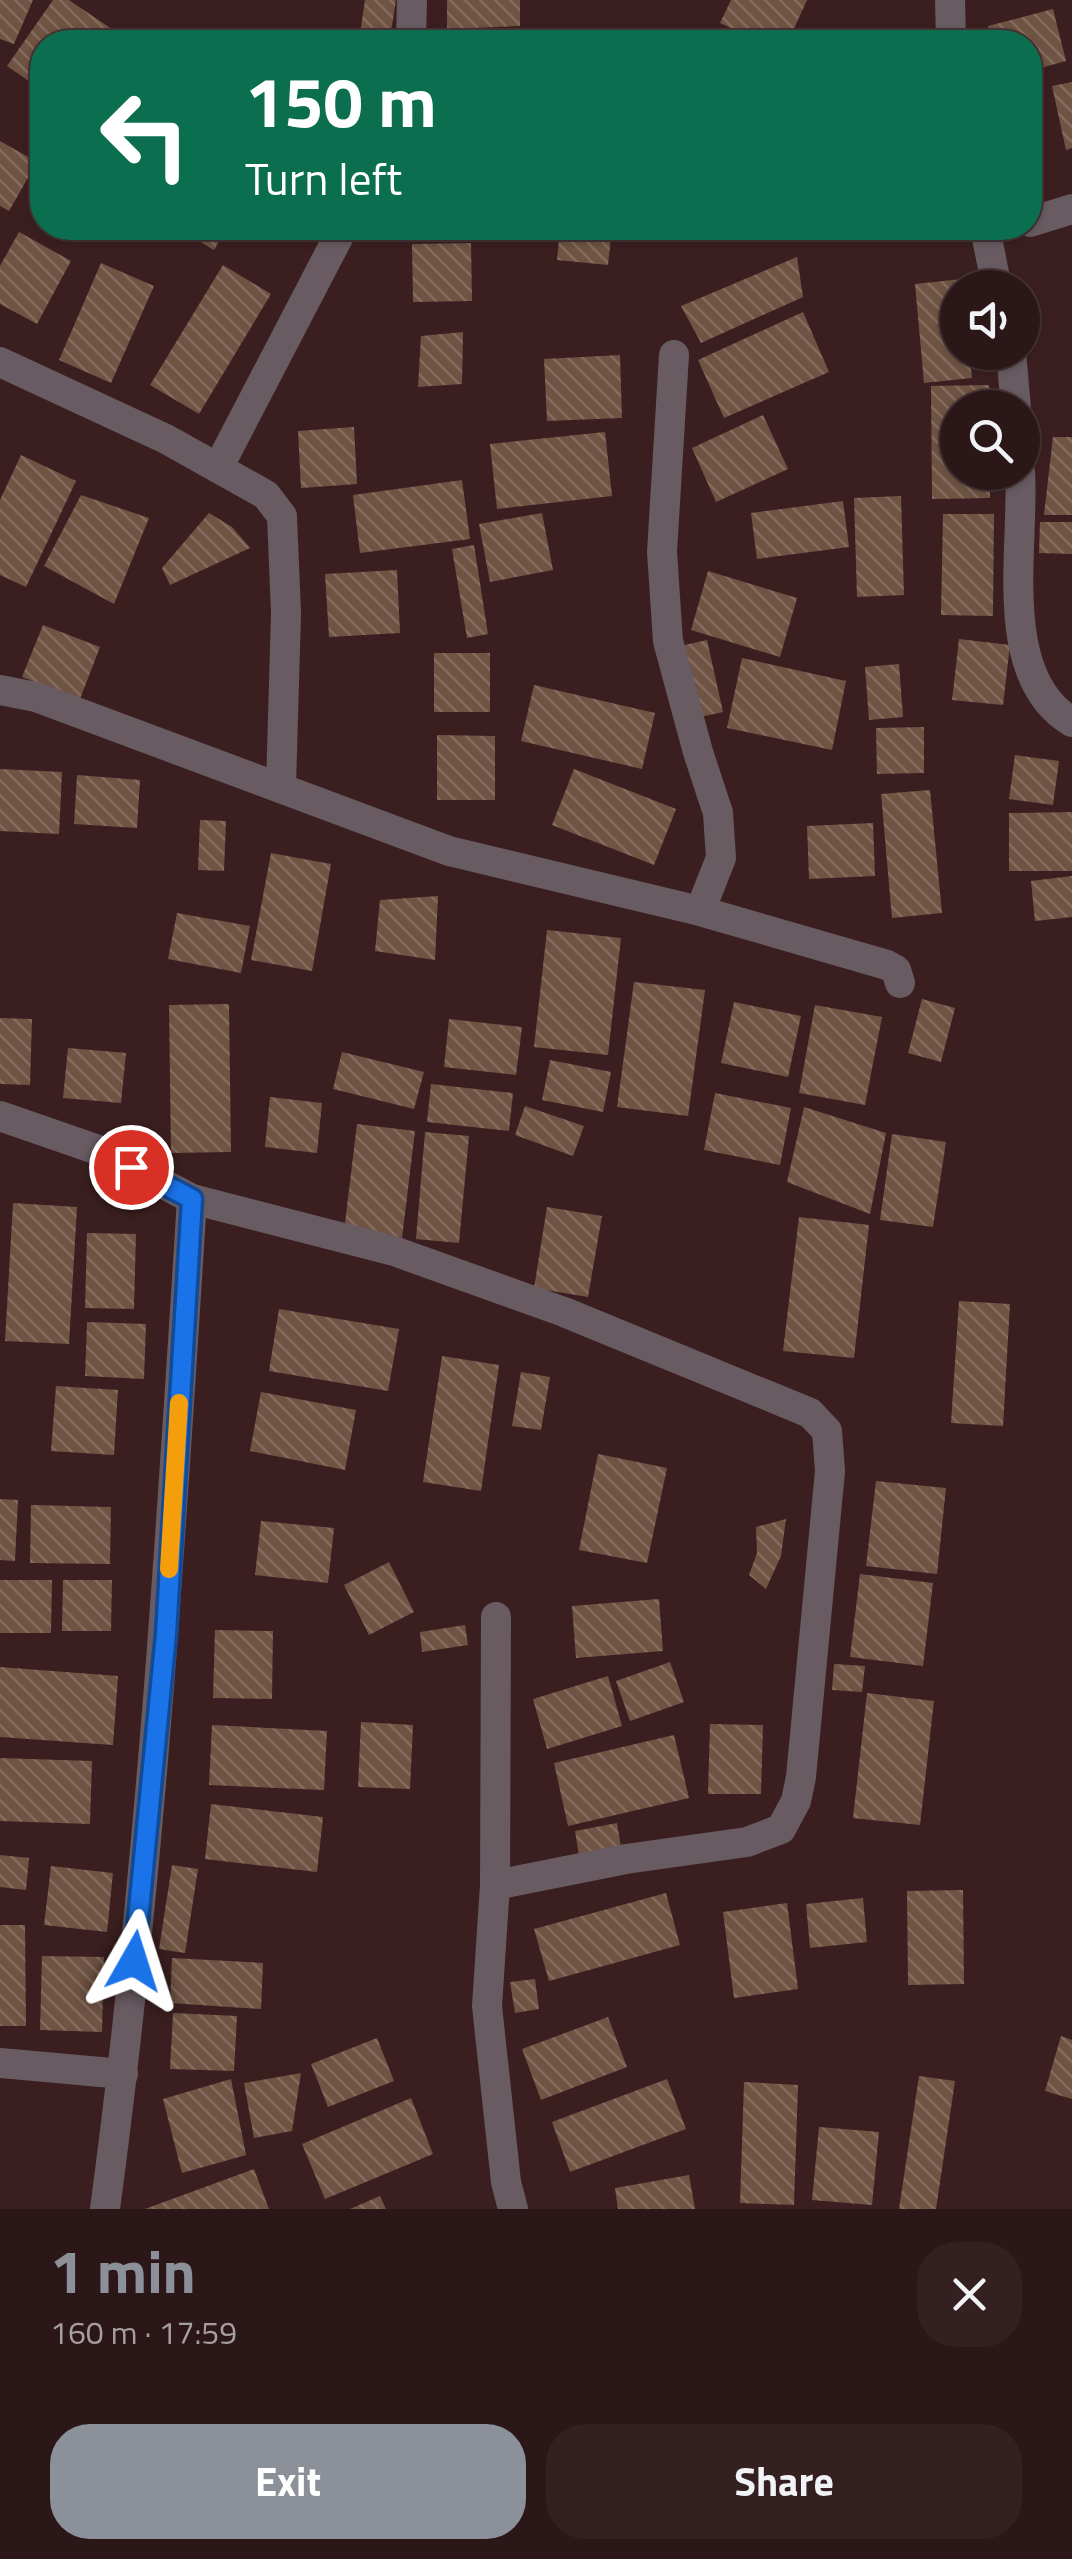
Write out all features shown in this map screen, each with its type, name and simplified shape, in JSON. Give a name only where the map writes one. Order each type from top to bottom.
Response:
[{"type":"street","points":[[411,30],[412,0]]},
{"type":"street","points":[[950,0],[951,30]]},
{"type":"street","points":[[1042,218],[1072,209]]},
{"type":"street","points":[[218,468],[337,240]]},
{"type":"street","points":[[996,240],[997,270]]},
{"type":"street","points":[[674,355],[662,552],[668,642],[718,813],[721,858],[700,911]]},
{"type":"street","points":[[0,362],[166,439],[266,496],[282,516],[286,613],[281,787]]},
{"type":"street","points":[[1021,490],[1016,601],[1023,637],[1034,678],[1058,714],[1072,722]]},
{"type":"street","points":[[0,690],[36,697],[450,850],[700,911],[887,965],[896,970],[900,983]]},
{"type":"street","points":[[0,1116],[101,1151],[192,1199],[394,1251],[547,1306],[810,1413],[826,1432],[830,1471],[802,1776],[796,1802],[781,1829],[747,1842],[626,1859],[494,1885]]},
{"type":"street","points":[[105,2209],[123,2074],[166,1634],[192,1199]]},
{"type":"street","points":[[496,1617],[494,1885],[487,2006],[512,2209]]},
{"type":"street","points":[[0,2063],[123,2074]]},
{"type":"building","points":[[0,0],[33,0],[14,44],[0,39]]},
{"type":"building","points":[[53,0],[69,0],[113,30],[32,30]]},
{"type":"building","points":[[365,0],[396,0],[391,30],[361,30]]},
{"type":"building","points":[[447,0],[520,0],[520,26],[447,29]]},
{"type":"building","points":[[731,0],[807,0],[793,30],[735,30],[720,23]]},
{"type":"building","points":[[1053,9],[1066,61],[1042,68],[1042,30],[989,30],[988,26]]},
{"type":"building","points":[[30,33],[30,82],[7,66]]},
{"type":"building","points":[[1072,82],[1072,148],[1066,150],[1052,86]]},
{"type":"building","points":[[0,141],[30,158],[30,174],[9,211],[0,206]]},
{"type":"building","points":[[19,232],[71,261],[37,324],[0,304],[0,266]]},
{"type":"building","points":[[197,240],[220,240],[214,250]]},
{"type":"building","points":[[559,240],[611,240],[608,265],[557,260]]},
{"type":"building","points":[[471,243],[472,301],[413,302],[412,244]]},
{"type":"building","points":[[797,257],[803,297],[701,343],[681,306]]},
{"type":"building","points":[[101,263],[154,286],[111,383],[59,360]]},
{"type":"building","points":[[223,265],[271,294],[199,414],[150,385]]},
{"type":"building","points":[[940,281],[940,370],[971,370],[972,378],[924,383],[915,284]]},
{"type":"building","points":[[803,312],[829,372],[724,418],[698,360]]},
{"type":"building","points":[[463,332],[462,384],[418,387],[421,336]]},
{"type":"building","points":[[620,355],[622,418],[547,421],[544,359]]},
{"type":"building","points":[[989,385],[989,390],[940,390],[940,490],[990,490],[990,498],[932,499],[931,386]]},
{"type":"building","points":[[763,415],[788,469],[716,502],[692,448]]},
{"type":"building","points":[[354,427],[357,484],[301,488],[298,431]]},
{"type":"building","points":[[605,432],[612,496],[497,509],[490,444]]},
{"type":"building","points":[[1053,437],[1072,437],[1072,515],[1044,515]]},
{"type":"building","points":[[21,455],[76,481],[26,587],[0,575],[0,500]]},
{"type":"building","points":[[462,480],[470,539],[360,553],[353,495]]},
{"type":"building","points":[[81,495],[149,518],[114,604],[44,566]]},
{"type":"building","points":[[901,496],[904,595],[857,597],[854,498]]},
{"type":"building","points":[[843,501],[849,547],[757,559],[751,513]]},
{"type":"building","points":[[209,513],[232,527],[250,548],[170,585],[162,568]]},
{"type":"building","points":[[542,513],[553,570],[490,582],[479,524]]},
{"type":"building","points":[[943,514],[994,514],[993,616],[941,615]]},
{"type":"building","points":[[1040,522],[1072,522],[1072,554],[1039,553]]},
{"type":"building","points":[[474,545],[488,634],[467,638],[452,549]]},
{"type":"building","points":[[397,570],[400,633],[329,637],[325,574]]},
{"type":"building","points":[[708,571],[797,598],[780,657],[691,630]]},
{"type":"building","points":[[43,625],[100,647],[80,699],[22,677]]},
{"type":"building","points":[[959,639],[1010,645],[1003,705],[952,700]]},
{"type":"building","points":[[707,640],[723,712],[696,718],[680,646]]},
{"type":"building","points":[[434,653],[490,653],[490,712],[434,712]]},
{"type":"building","points":[[742,658],[846,681],[832,750],[727,728]]},
{"type":"building","points":[[899,664],[903,717],[869,720],[865,667]]},
{"type":"building","points":[[534,685],[655,713],[642,769],[521,741]]},
{"type":"building","points":[[924,727],[924,773],[877,774],[876,728]]},
{"type":"building","points":[[437,735],[495,736],[495,800],[437,800]]},
{"type":"building","points":[[1015,755],[1059,761],[1053,805],[1009,799]]},
{"type":"building","points":[[0,769],[62,772],[59,834],[0,831]]},
{"type":"building","points":[[574,769],[676,809],[654,865],[552,825]]},
{"type":"building","points":[[77,775],[140,780],[137,828],[74,824]]},
{"type":"building","points":[[930,790],[942,913],[892,918],[881,794]]},
{"type":"building","points":[[1072,812],[1072,871],[1009,871],[1009,813]]},
{"type":"building","points":[[200,820],[226,821],[224,871],[198,870]]},
{"type":"building","points":[[873,823],[875,876],[809,879],[807,826]]},
{"type":"building","points":[[271,853],[331,864],[312,971],[251,960]]},
{"type":"building","points":[[1072,876],[1072,917],[1035,921],[1031,881]]},
{"type":"building","points":[[438,896],[435,960],[375,951],[380,900]]},
{"type":"building","points":[[177,913],[250,926],[241,973],[168,959]]},
{"type":"building","points":[[547,930],[621,938],[608,1055],[534,1047]]},
{"type":"building","points":[[634,982],[705,990],[688,1116],[617,1107]]},
{"type":"building","points":[[922,999],[955,1008],[941,1062],[908,1053]]},
{"type":"building","points":[[734,1002],[801,1016],[788,1077],[721,1063]]},
{"type":"building","points":[[229,1004],[231,1152],[171,1153],[169,1005]]},
{"type":"building","points":[[815,1005],[882,1017],[865,1105],[799,1093]]},
{"type":"building","points":[[0,1018],[32,1019],[30,1085],[0,1084]]},
{"type":"building","points":[[449,1019],[522,1027],[516,1075],[444,1067]]},
{"type":"building","points":[[68,1048],[126,1053],[121,1103],[63,1098]]},
{"type":"building","points":[[342,1052],[424,1072],[414,1109],[333,1089]]},
{"type":"building","points":[[550,1060],[611,1072],[603,1112],[542,1100]]},
{"type":"building","points":[[431,1084],[513,1093],[509,1131],[427,1122]]},
{"type":"building","points":[[715,1093],[791,1108],[780,1165],[704,1150]]},
{"type":"building","points":[[270,1097],[322,1103],[317,1153],[265,1147]]},
{"type":"building","points":[[525,1106],[584,1126],[573,1156],[515,1135]]},
{"type":"building","points":[[804,1107],[886,1133],[870,1214],[787,1182]]},
{"type":"building","points":[[357,1124],[415,1131],[402,1238],[344,1231]]},
{"type":"building","points":[[425,1132],[469,1136],[459,1243],[416,1239]]},
{"type":"building","points":[[892,1134],[946,1142],[933,1227],[880,1220]]},
{"type":"building","points":[[13,1203],[77,1207],[69,1344],[5,1341]]},
{"type":"building","points":[[547,1207],[602,1216],[588,1297],[534,1288]]},
{"type":"building","points":[[799,1217],[869,1225],[854,1358],[783,1351]]},
{"type":"building","points":[[87,1233],[136,1234],[134,1309],[85,1308]]},
{"type":"building","points":[[959,1301],[1010,1304],[1003,1426],[951,1423]]},
{"type":"building","points":[[279,1309],[399,1329],[388,1391],[269,1371]]},
{"type":"building","points":[[87,1322],[146,1324],[144,1379],[85,1376]]},
{"type":"building","points":[[442,1356],[499,1365],[481,1491],[423,1482]]},
{"type":"building","points":[[521,1372],[550,1377],[541,1430],[512,1426]]},
{"type":"building","points":[[56,1386],[118,1390],[114,1455],[51,1451]]},
{"type":"building","points":[[261,1392],[356,1410],[345,1470],[250,1451]]},
{"type":"building","points":[[598,1454],[667,1468],[647,1563],[579,1550]]},
{"type":"building","points":[[876,1481],[946,1488],[937,1574],[866,1566]]},
{"type":"building","points":[[0,1499],[18,1500],[15,1561],[0,1560]]},
{"type":"building","points":[[31,1505],[111,1507],[110,1564],[30,1563]]},
{"type":"building","points":[[786,1519],[781,1556],[766,1589],[749,1575],[757,1553],[756,1527]]},
{"type":"building","points":[[261,1521],[334,1528],[328,1583],[255,1575]]},
{"type":"building","points":[[389,1562],[414,1612],[369,1635],[344,1585]]},
{"type":"building","points":[[860,1574],[933,1583],[923,1666],[850,1657]]},
{"type":"building","points":[[0,1580],[52,1580],[51,1633],[0,1633]]},
{"type":"building","points":[[63,1580],[112,1580],[111,1631],[62,1631]]},
{"type":"building","points":[[659,1599],[663,1651],[576,1658],[572,1606]]},
{"type":"building","points":[[465,1625],[468,1645],[422,1652],[420,1632]]},
{"type":"building","points":[[215,1630],[273,1631],[272,1699],[213,1698]]},
{"type":"building","points":[[670,1662],[684,1702],[630,1721],[616,1681]]},
{"type":"building","points":[[834,1664],[865,1666],[862,1692],[832,1690]]},
{"type":"building","points":[[0,1667],[118,1676],[113,1745],[0,1737]]},
{"type":"building","points":[[608,1676],[622,1726],[547,1749],[533,1699]]},
{"type":"building","points":[[867,1693],[934,1701],[920,1825],[853,1818]]},
{"type":"building","points":[[361,1722],[413,1725],[410,1789],[358,1787]]},
{"type":"building","points":[[710,1724],[763,1725],[761,1794],[708,1794]]},
{"type":"building","points":[[212,1725],[327,1731],[324,1790],[209,1785]]},
{"type":"building","points":[[674,1735],[689,1798],[568,1826],[554,1763]]},
{"type":"building","points":[[0,1758],[92,1761],[90,1824],[0,1821]]},
{"type":"building","points":[[211,1804],[323,1817],[317,1872],[205,1859]]},
{"type":"building","points":[[617,1823],[621,1847],[579,1855],[575,1831]]},
{"type":"building","points":[[0,1855],[29,1858],[26,1890],[0,1887]]},
{"type":"building","points":[[172,1865],[198,1869],[185,1953],[159,1949]]},
{"type":"building","points":[[51,1866],[113,1873],[107,1932],[44,1925]]},
{"type":"building","points":[[963,1890],[964,1984],[908,1985],[907,1891]]},
{"type":"building","points":[[666,1893],[680,1945],[549,1981],[534,1929]]},
{"type":"building","points":[[863,1898],[867,1942],[810,1948],[806,1904]]},
{"type":"building","points":[[787,1903],[798,1989],[734,1998],[723,1912]]},
{"type":"building","points":[[0,1925],[25,1925],[26,2026],[0,2026]]},
{"type":"building","points":[[42,1956],[104,1957],[102,2032],[40,2030]]},
{"type":"building","points":[[172,1958],[263,1963],[261,2009],[170,2003]]},
{"type":"building","points":[[535,1979],[539,2009],[515,2013],[510,1982]]},
{"type":"building","points":[[173,2013],[237,2016],[234,2071],[170,2069]]},
{"type":"building","points":[[608,2017],[627,2067],[541,2100],[522,2049]]},
{"type":"building","points":[[1061,2036],[1072,2040],[1072,2099],[1045,2091]]},
{"type":"building","points":[[377,2038],[394,2081],[328,2107],[311,2064]]},
{"type":"building","points":[[301,2073],[292,2131],[254,2138],[244,2083]]},
{"type":"building","points":[[919,2076],[955,2081],[936,2209],[899,2209]]},
{"type":"building","points":[[231,2079],[246,2155],[182,2173],[163,2099]]},
{"type":"building","points":[[667,2079],[686,2129],[570,2172],[552,2122]]},
{"type":"building","points":[[744,2082],[798,2085],[794,2205],[740,2203]]},
{"type":"building","points":[[411,2098],[433,2154],[325,2199],[302,2144]]},
{"type":"building","points":[[819,2127],[879,2132],[872,2205],[812,2200]]},
{"type":"building","points":[[254,2169],[269,2209],[145,2209]]},
{"type":"building","points":[[689,2175],[695,2209],[618,2209],[615,2188]]},
{"type":"building","points":[[380,2196],[386,2209],[350,2209]]},
{"type":"slow traffic","points":[[169,1569],[179,1403]]},
{"type":"route","points":[[131,1167],[192,1199],[166,1634],[134,1961]]}]
